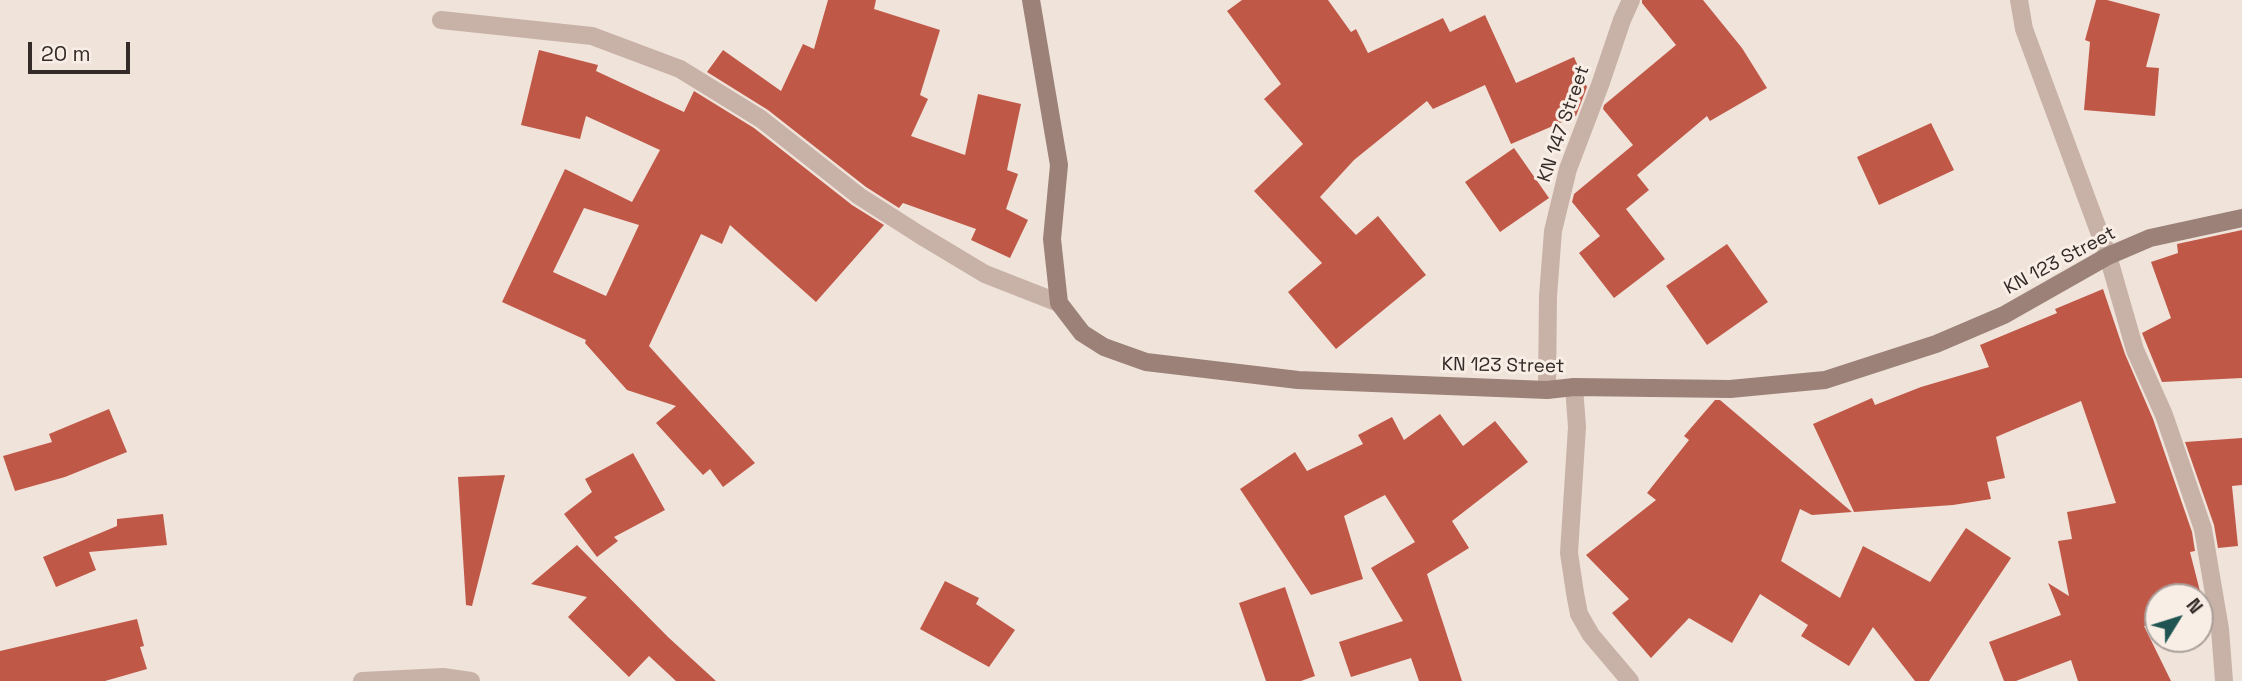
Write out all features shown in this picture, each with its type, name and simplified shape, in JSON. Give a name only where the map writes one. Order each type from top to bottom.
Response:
[{"type":"main road","points":[[1031,0],[1059,166],[1052,239],[1059,303]]},
{"type":"main road","name":"KN 123 Street","points":[[1059,303],[1082,333],[1104,347],[1146,362],[1298,380],[1547,390],[1574,387],[1730,389],[1825,380],[1936,344],[1993,320],[2108,256],[2150,238],[2242,218]]},
{"type":"street","name":"KN 147 Street","points":[[1547,390],[1548,296],[1553,231],[1568,169],[1631,0]]},
{"type":"street","points":[[2019,0],[2024,29],[2108,256],[2134,350],[2164,415],[2203,529],[2220,629],[2224,681]]},
{"type":"street","points":[[441,20],[592,36],[680,69],[761,119],[859,196],[920,234],[985,274],[1059,303]]},
{"type":"street","points":[[1574,387],[1577,427],[1569,553],[1579,614],[1591,635],[1630,681]]},
{"type":"street","points":[[362,681],[443,677],[471,681]]},
{"type":"building","points":[[828,0],[876,0],[874,9],[940,30],[920,95],[928,99],[911,136],[965,155],[978,94],[1021,104],[1007,170],[1018,174],[1006,209],[1028,220],[1010,258],[971,240],[976,229],[903,203],[899,208],[866,187],[768,110],[707,72],[723,50],[781,91],[803,44],[814,49]]},
{"type":"building","points":[[1242,0],[1328,0],[1351,32],[1356,29],[1368,53],[1443,18],[1450,32],[1485,15],[1516,83],[1574,57],[1587,87],[1576,116],[1511,144],[1485,85],[1433,109],[1427,101],[1354,160],[1320,197],[1356,235],[1378,216],[1426,275],[1336,349],[1288,292],[1322,263],[1254,191],[1303,144],[1264,99],[1281,84],[1227,11]]},
{"type":"building","points":[[1642,0],[1703,0],[1742,48],[1767,88],[1710,121],[1707,116],[1637,175],[1649,190],[1626,209],[1665,259],[1614,298],[1579,253],[1600,236],[1572,202],[1574,194],[1633,145],[1603,109],[1604,105],[1676,45]]},
{"type":"building","points":[[2096,0],[2107,0],[2160,14],[2146,67],[2159,68],[2155,116],[2084,110],[2090,42],[2085,40]]},
{"type":"building","points":[[539,50],[598,65],[596,71],[684,112],[694,91],[754,128],[852,205],[884,225],[816,302],[730,225],[722,244],[701,234],[649,346],[755,463],[723,487],[710,469],[703,475],[656,423],[676,406],[627,390],[585,343],[586,340],[502,302],[565,169],[632,202],[660,150],[586,116],[580,139],[521,125]],"holes":[[[584,208],[639,225],[606,296],[553,272]]]},
{"type":"building","points":[[1931,123],[1954,170],[1879,205],[1857,157]]},
{"type":"building","points":[[1514,148],[1549,198],[1500,232],[1465,182]]},
{"type":"building","points":[[2242,230],[2242,378],[2162,382],[2142,333],[2171,318],[2151,262],[2178,253],[2177,244]]},
{"type":"building","points":[[1727,244],[1768,302],[1707,345],[1666,286]]},
{"type":"building","points":[[2103,289],[2125,354],[2153,419],[2192,532],[2195,551],[2190,552],[2198,583],[2144,583],[2144,653],[2157,653],[2171,681],[2078,681],[2071,660],[2016,681],[2004,681],[1989,642],[2061,615],[2048,583],[2069,596],[2058,541],[2072,539],[2067,512],[2116,503],[2081,401],[1996,437],[2005,478],[1987,482],[1991,499],[1953,505],[1854,512],[1813,424],[1872,398],[1875,405],[1921,387],[1989,367],[1980,345],[2057,313],[2055,309]]},
{"type":"building","points":[[1715,400],[1720,400],[1852,512],[1812,515],[1800,509],[1781,561],[1840,598],[1863,546],[1930,582],[1966,528],[2011,558],[1929,681],[1915,681],[1873,627],[1849,666],[1801,636],[1808,625],[1760,594],[1732,643],[1689,618],[1651,658],[1612,613],[1629,599],[1586,555],[1656,500],[1647,493],[1689,440],[1684,436]]},
{"type":"building","points":[[109,409],[127,452],[65,477],[15,491],[3,456],[52,442],[49,434]]},
{"type":"building","points":[[1440,414],[1463,446],[1495,421],[1528,462],[1452,521],[1469,548],[1427,574],[1462,681],[1419,681],[1411,658],[1351,677],[1339,642],[1403,621],[1371,568],[1415,542],[1385,495],[1344,516],[1363,579],[1311,595],[1240,489],[1295,452],[1307,471],[1363,444],[1358,435],[1392,417],[1404,440]]},
{"type":"building","points":[[2242,438],[2242,485],[2232,486],[2238,546],[2218,548],[2214,525],[2185,442]]},
{"type":"building","points":[[633,453],[665,510],[614,537],[618,541],[597,557],[564,514],[592,492],[585,479]]},
{"type":"building","points":[[505,475],[472,606],[466,605],[458,477]]},
{"type":"building","points":[[163,514],[167,545],[89,552],[96,570],[56,587],[43,557],[117,526],[117,519]]},
{"type":"building","points":[[577,545],[668,637],[716,681],[676,681],[649,656],[629,677],[568,617],[587,597],[531,584]]},
{"type":"building","points":[[945,581],[979,598],[976,604],[1015,630],[989,667],[920,629]]},
{"type":"building","points":[[1285,587],[1315,676],[1301,681],[1266,681],[1239,603]]},
{"type":"building","points":[[137,619],[144,646],[140,647],[147,669],[105,681],[0,681],[0,651]]}]
